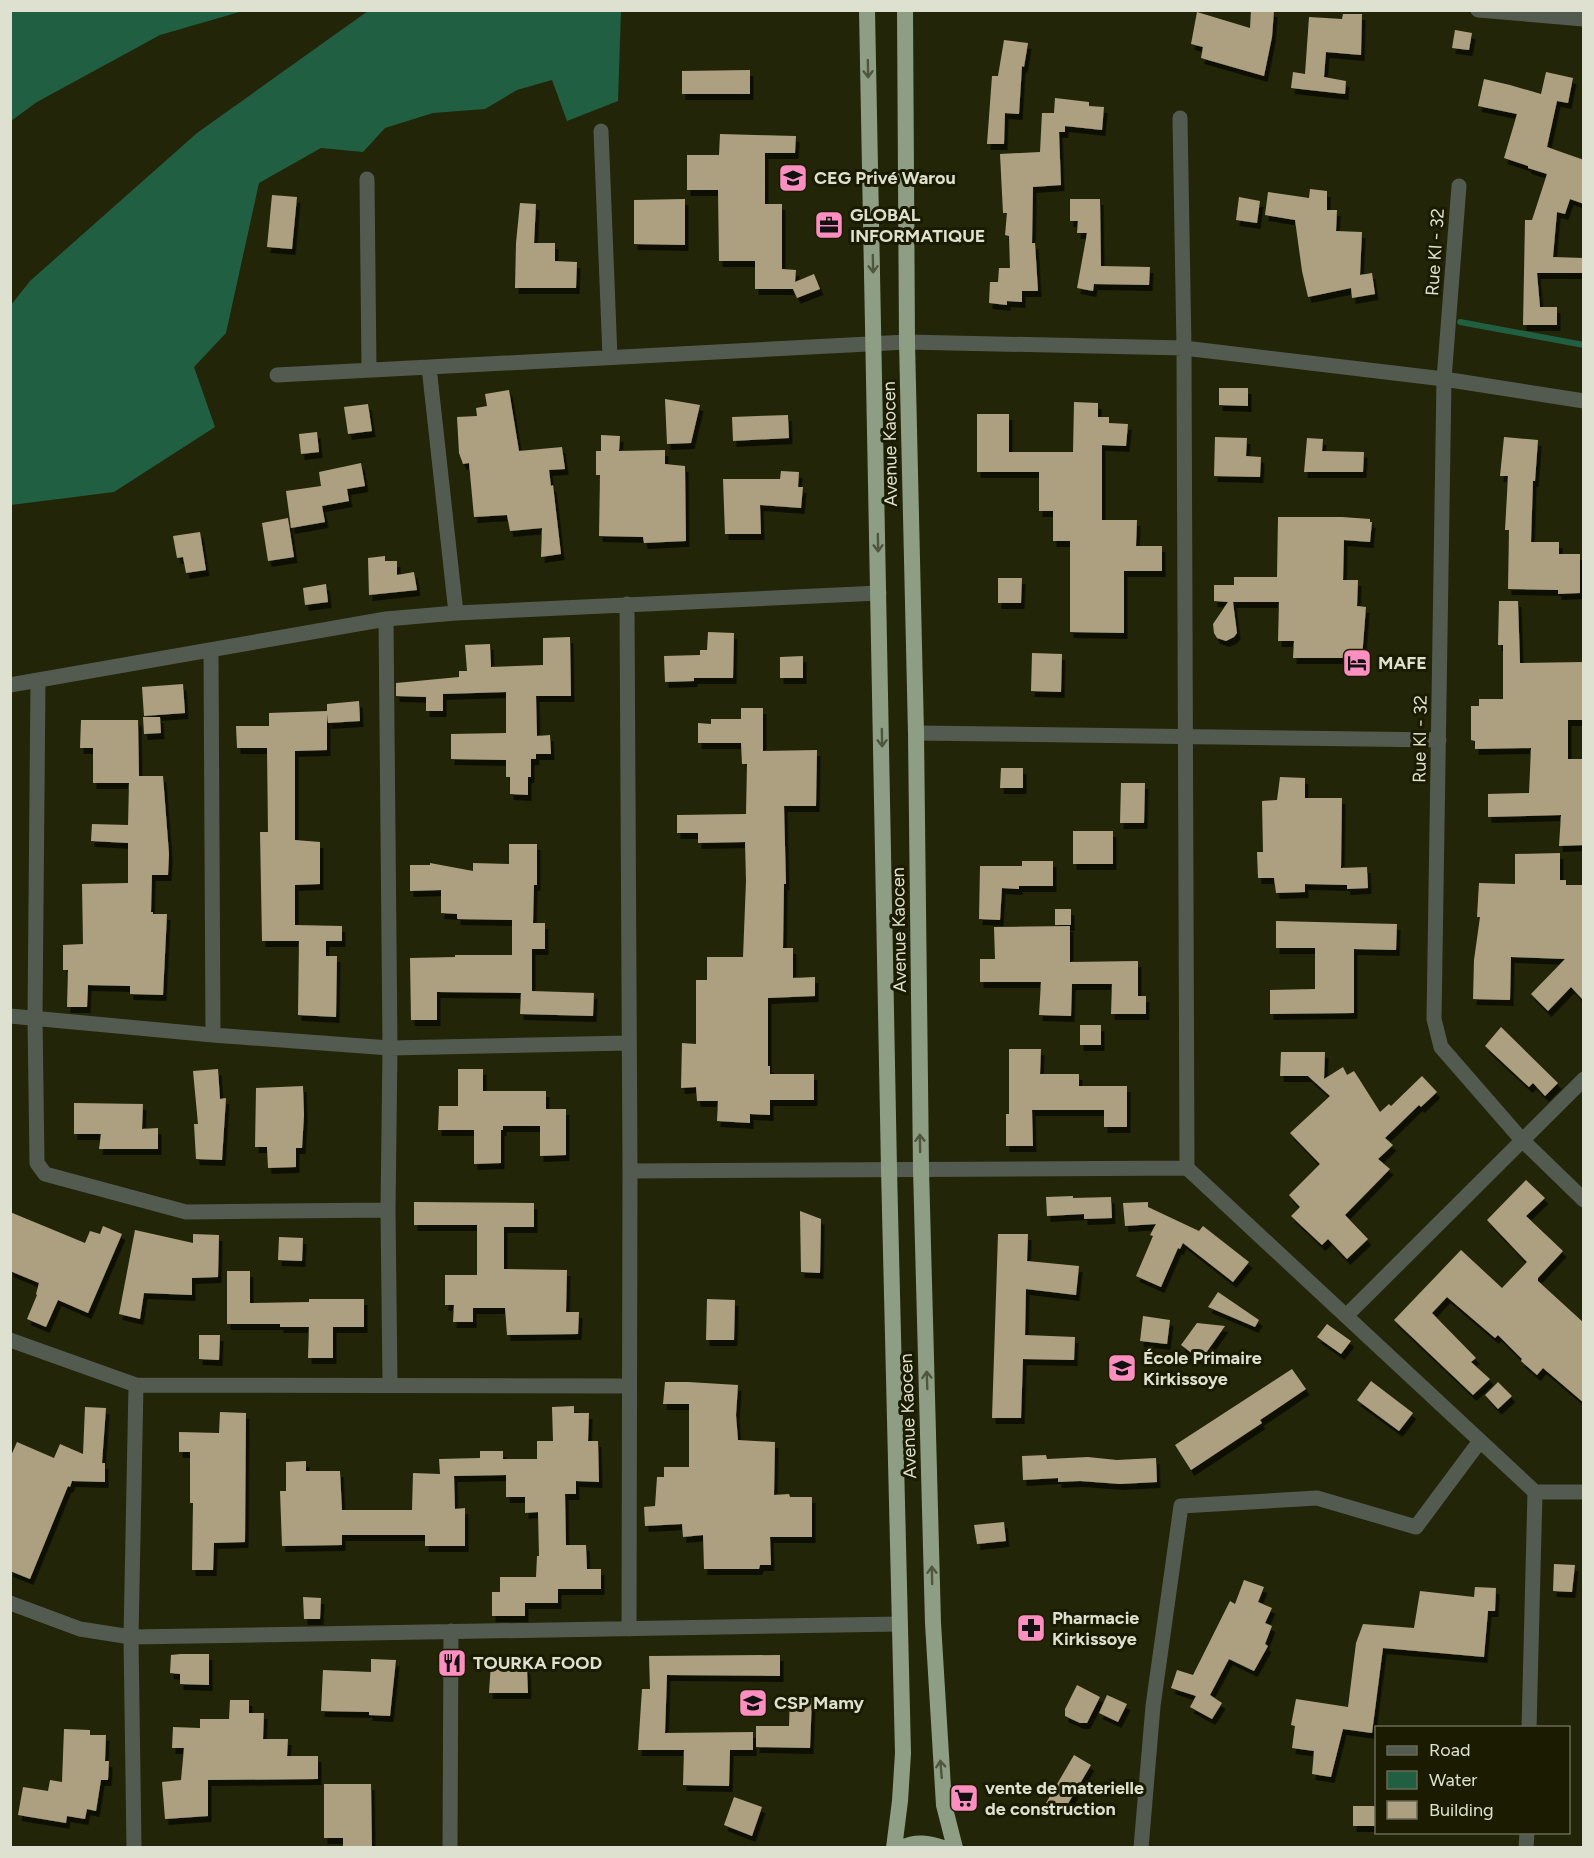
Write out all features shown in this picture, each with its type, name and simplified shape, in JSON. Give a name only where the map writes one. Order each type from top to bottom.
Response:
[{"type":"highway","name":"Avenue Kaocen","points":[[867,10],[889,1169],[903,1753],[894,1848]]},
{"type":"highway","name":"Avenue Kaocen","points":[[905,10],[907,342],[916,733],[921,1169],[933,1623],[944,1804],[954,1848]]},
{"type":"highway","points":[[902,1848],[909,1844],[926,1842],[943,1848]]},
{"type":"street","points":[[1478,10],[1584,20]]},
{"type":"street","points":[[1180,118],[1184,348],[1187,1168]]},
{"type":"street","points":[[601,131],[610,357]]},
{"type":"street","points":[[367,179],[369,370]]},
{"type":"street","name":"Rue KI - 32","points":[[1460,186],[1444,379],[1434,1019],[1442,1047],[1522,1140],[1584,1200]]},
{"type":"street","points":[[277,375],[907,342],[1184,348],[1444,379],[1584,401]]},
{"type":"street","points":[[429,367],[456,613]]},
{"type":"street","points":[[10,685],[386,619],[456,613],[879,593]]},
{"type":"street","points":[[627,604],[630,1171],[629,1629]]},
{"type":"street","points":[[386,619],[390,1384]]},
{"type":"street","points":[[211,651],[213,1035]]},
{"type":"street","points":[[38,680],[35,1018],[37,1163],[45,1174],[186,1212],[388,1210]]},
{"type":"street","points":[[916,733],[1439,740]]},
{"type":"street","points":[[10,1016],[213,1035],[390,1048],[628,1043]]},
{"type":"street","points":[[1346,1316],[1584,1079]]},
{"type":"street","points":[[630,1171],[1187,1168],[1534,1492],[1584,1492]]},
{"type":"street","points":[[10,1340],[136,1385],[629,1386]]},
{"type":"street","points":[[134,1848],[131,1637],[136,1385]]},
{"type":"street","points":[[1141,1848],[1153,1706],[1181,1506],[1317,1498],[1416,1527],[1480,1441]]},
{"type":"street","points":[[1529,1726],[1534,1492]]},
{"type":"street","points":[[10,1603],[80,1629],[131,1637],[900,1624]]},
{"type":"street","points":[[450,1848],[451,1632]]},
{"type":"water","points":[[11,10],[243,11],[160,35],[37,102],[11,121]]},
{"type":"water","points":[[368,11],[621,11],[618,101],[567,121],[552,80],[517,90],[485,109],[433,113],[385,128],[363,152],[321,148],[259,183],[226,333],[194,367],[215,427],[114,492],[11,505],[11,305],[30,281],[197,133]]},
{"type":"building","points":[[1251,10],[1274,11],[1272,37],[1264,76],[1201,58],[1203,47],[1191,44],[1197,12],[1250,28]]},
{"type":"building","points":[[1343,14],[1362,14],[1361,55],[1326,52],[1324,77],[1346,81],[1345,94],[1291,88],[1293,72],[1305,74],[1309,17],[1342,19]]},
{"type":"building","points":[[1455,30],[1472,33],[1469,50],[1452,48]]},
{"type":"building","points":[[1004,40],[1028,43],[1024,67],[1022,66],[1019,114],[1005,113],[1004,144],[987,144],[992,76],[998,76]]},
{"type":"building","points":[[750,70],[750,94],[682,94],[682,71]]},
{"type":"building","points":[[1546,72],[1573,78],[1568,103],[1557,101],[1547,147],[1584,160],[1584,204],[1570,199],[1565,214],[1557,212],[1553,257],[1584,258],[1584,273],[1537,273],[1540,307],[1557,307],[1557,325],[1523,325],[1525,220],[1532,220],[1547,174],[1504,158],[1517,114],[1478,106],[1484,79],[1541,94]]},
{"type":"building","points":[[1055,98],[1089,102],[1089,106],[1104,107],[1102,130],[1065,126],[1065,132],[1059,132],[1061,185],[1033,187],[1032,243],[1035,243],[1038,291],[1022,291],[1022,302],[1007,301],[1007,305],[989,303],[990,282],[998,282],[999,268],[1010,268],[1009,236],[1005,235],[1007,213],[1003,213],[1000,154],[1040,152],[1042,113],[1054,113]]},
{"type":"building","points":[[720,134],[796,136],[795,153],[765,153],[765,204],[782,204],[782,269],[796,270],[795,282],[814,274],[820,289],[797,298],[793,289],[755,289],[755,261],[719,261],[718,190],[687,190],[687,155],[719,155]]},
{"type":"building","points":[[1310,189],[1327,191],[1327,210],[1337,210],[1336,231],[1362,232],[1360,275],[1372,273],[1375,294],[1352,298],[1351,288],[1308,297],[1295,220],[1265,215],[1268,192],[1309,198]]},
{"type":"building","points":[[272,195],[297,197],[292,249],[267,247]]},
{"type":"building","points":[[1239,197],[1260,201],[1257,223],[1236,220]]},
{"type":"building","points":[[685,199],[685,245],[634,244],[634,200]]},
{"type":"building","points":[[1070,199],[1100,199],[1101,266],[1150,267],[1149,285],[1094,284],[1093,291],[1077,288],[1087,233],[1077,233],[1078,221],[1070,221]]},
{"type":"building","points":[[520,203],[536,204],[534,243],[555,243],[555,261],[577,262],[576,288],[515,288]]},
{"type":"building","points":[[1219,388],[1248,388],[1248,406],[1219,405]]},
{"type":"building","points":[[509,390],[519,451],[562,447],[565,469],[549,470],[551,486],[553,485],[561,554],[541,557],[542,528],[510,531],[507,515],[474,517],[469,463],[463,464],[459,453],[457,417],[477,416],[476,408],[487,406],[485,394]]},
{"type":"building","points":[[665,399],[700,405],[691,443],[667,444]]},
{"type":"building","points":[[1074,402],[1098,403],[1098,417],[1109,417],[1109,423],[1128,424],[1126,446],[1102,445],[1102,520],[1137,520],[1136,546],[1162,546],[1162,571],[1124,571],[1124,633],[1070,632],[1070,541],[1053,541],[1053,511],[1039,511],[1039,472],[977,472],[977,414],[1009,414],[1009,452],[1073,452]]},
{"type":"building","points":[[368,404],[372,431],[348,434],[344,407]]},
{"type":"building","points":[[788,415],[789,438],[733,441],[732,417]]},
{"type":"building","points":[[317,432],[319,452],[301,454],[299,434]]},
{"type":"building","points":[[601,435],[620,436],[619,451],[665,450],[665,464],[685,466],[686,541],[644,543],[643,537],[599,536],[600,475],[596,475],[596,451],[601,451]]},
{"type":"building","points":[[1215,437],[1247,438],[1246,456],[1261,457],[1260,477],[1214,476]]},
{"type":"building","points":[[1504,437],[1538,440],[1535,481],[1533,481],[1531,542],[1559,542],[1559,554],[1580,554],[1580,593],[1558,594],[1558,590],[1508,589],[1509,530],[1505,530],[1508,476],[1500,476]]},
{"type":"building","points":[[1307,438],[1323,439],[1322,451],[1364,452],[1363,472],[1304,472]]},
{"type":"building","points":[[361,463],[365,486],[347,489],[349,501],[322,506],[325,522],[291,528],[286,491],[321,486],[319,472]]},
{"type":"building","points":[[781,471],[799,472],[798,487],[803,487],[801,508],[760,505],[761,534],[725,534],[723,479],[780,479]]},
{"type":"building","points":[[1278,517],[1342,517],[1370,519],[1372,522],[1370,542],[1344,540],[1343,580],[1358,580],[1357,606],[1366,607],[1362,658],[1293,658],[1294,641],[1278,641],[1279,602],[1233,602],[1237,633],[1226,641],[1217,638],[1214,633],[1213,624],[1228,602],[1214,601],[1214,585],[1234,585],[1234,577],[1277,577]]},
{"type":"building","points":[[288,518],[294,557],[268,561],[262,523]]},
{"type":"building","points":[[200,532],[206,570],[186,573],[183,557],[177,558],[173,536]]},
{"type":"building","points":[[385,556],[385,561],[397,561],[397,575],[414,572],[417,590],[369,595],[368,558]]},
{"type":"building","points":[[998,578],[1022,578],[1021,603],[998,603]]},
{"type":"building","points":[[326,584],[328,602],[305,605],[303,588]]},
{"type":"building","points":[[1499,601],[1518,601],[1520,663],[1584,662],[1584,720],[1568,720],[1568,759],[1584,759],[1584,845],[1559,846],[1561,815],[1488,817],[1488,794],[1529,793],[1531,748],[1475,749],[1475,741],[1471,740],[1471,706],[1479,706],[1479,699],[1503,699],[1503,645],[1498,645]]},
{"type":"building","points":[[708,632],[734,633],[733,678],[694,678],[694,681],[665,682],[664,656],[700,655],[700,650],[707,650]]},
{"type":"building","points":[[570,637],[571,696],[536,696],[537,736],[550,735],[551,754],[536,754],[536,759],[531,759],[528,795],[510,794],[510,777],[506,777],[506,760],[451,759],[451,734],[506,733],[506,692],[443,694],[443,711],[426,711],[426,697],[396,696],[396,683],[459,677],[459,671],[467,671],[465,645],[490,644],[491,667],[543,665],[543,638]]},
{"type":"building","points":[[1032,653],[1062,654],[1061,692],[1031,691]]},
{"type":"building","points":[[803,656],[803,678],[780,678],[780,657]]},
{"type":"building","points":[[183,684],[185,713],[144,716],[142,687]]},
{"type":"building","points":[[359,701],[360,721],[328,723],[327,714],[327,750],[295,751],[295,840],[320,842],[320,884],[295,885],[295,925],[342,926],[342,941],[326,941],[326,956],[337,956],[336,1017],[298,1015],[299,941],[262,941],[260,832],[268,832],[267,748],[237,748],[236,726],[269,726],[269,713],[327,711],[327,704]]},
{"type":"building","points":[[741,708],[763,708],[763,751],[817,750],[816,806],[784,806],[786,884],[784,884],[783,948],[793,948],[793,978],[815,977],[815,996],[768,998],[770,1074],[814,1074],[814,1100],[770,1100],[770,1115],[750,1114],[750,1123],[717,1121],[718,1101],[697,1101],[696,1087],[681,1088],[682,1043],[696,1044],[696,980],[707,980],[707,957],[743,957],[746,881],[745,842],[698,843],[698,833],[677,833],[677,815],[746,814],[747,764],[742,764],[741,743],[698,743],[698,723],[711,724],[711,719],[741,719]]},
{"type":"building","points":[[143,717],[160,717],[161,733],[144,734]]},
{"type":"building","points":[[81,720],[138,720],[139,776],[163,776],[169,854],[168,875],[152,875],[151,912],[167,914],[163,995],[130,994],[130,986],[88,985],[87,1007],[67,1007],[68,970],[63,970],[63,945],[83,944],[82,884],[128,883],[128,843],[91,841],[92,824],[128,825],[129,783],[93,783],[93,748],[80,748]]},
{"type":"building","points":[[1001,768],[1023,768],[1023,788],[1000,788]]},
{"type":"building","points":[[1280,777],[1305,778],[1305,798],[1342,798],[1341,868],[1367,867],[1368,888],[1347,889],[1347,885],[1305,884],[1305,892],[1276,893],[1274,878],[1258,878],[1257,852],[1263,852],[1262,801],[1277,800]]},
{"type":"building","points":[[1121,783],[1145,783],[1144,823],[1120,823]]},
{"type":"building","points":[[1073,831],[1113,831],[1113,864],[1073,864]]},
{"type":"building","points":[[509,844],[537,844],[537,885],[534,885],[533,923],[545,923],[545,949],[532,949],[532,991],[594,993],[593,1016],[520,1014],[521,993],[437,992],[437,1020],[411,1020],[410,958],[512,955],[512,920],[457,919],[457,914],[441,913],[441,890],[410,891],[410,865],[430,865],[430,863],[473,871],[473,863],[509,864]]},
{"type":"building","points":[[1560,853],[1560,880],[1566,880],[1566,885],[1584,885],[1584,1001],[1571,987],[1548,1011],[1531,994],[1565,959],[1511,957],[1510,1000],[1473,999],[1474,960],[1480,917],[1477,917],[1479,883],[1515,884],[1515,854]]},
{"type":"building","points":[[1022,861],[1053,861],[1053,886],[1002,888],[1000,920],[979,919],[980,866],[1022,866]]},
{"type":"building","points":[[1055,909],[1071,909],[1071,925],[1055,925]]},
{"type":"building","points":[[1276,921],[1397,924],[1396,950],[1354,949],[1354,1013],[1270,1014],[1270,990],[1315,989],[1315,948],[1276,948]]},
{"type":"building","points":[[1070,926],[1070,962],[1138,961],[1138,996],[1146,996],[1146,1014],[1111,1014],[1112,984],[1072,984],[1071,1016],[1039,1015],[1041,982],[980,982],[980,959],[995,959],[994,927]]},
{"type":"building","points":[[1080,1025],[1101,1025],[1101,1045],[1080,1045]]},
{"type":"building","points":[[1501,1027],[1558,1083],[1545,1096],[1533,1083],[1529,1087],[1485,1046]]},
{"type":"building","points":[[1009,1049],[1041,1049],[1040,1074],[1079,1074],[1079,1086],[1127,1086],[1127,1127],[1104,1127],[1104,1110],[1032,1110],[1033,1146],[1006,1146],[1006,1114],[1009,1114]]},
{"type":"building","points":[[1281,1052],[1325,1052],[1324,1079],[1343,1067],[1347,1075],[1354,1071],[1380,1112],[1389,1104],[1391,1106],[1422,1076],[1437,1092],[1421,1107],[1419,1105],[1385,1138],[1393,1145],[1378,1159],[1390,1169],[1345,1215],[1368,1239],[1347,1259],[1328,1239],[1322,1245],[1291,1216],[1300,1207],[1289,1195],[1320,1164],[1290,1133],[1330,1096],[1308,1076],[1280,1076]]},
{"type":"building","points":[[218,1069],[220,1099],[226,1098],[222,1160],[196,1159],[194,1124],[198,1124],[193,1071]]},
{"type":"building","points":[[458,1069],[483,1069],[483,1091],[546,1091],[546,1109],[566,1109],[566,1155],[540,1156],[540,1126],[503,1126],[501,1163],[474,1164],[474,1130],[438,1130],[439,1106],[458,1106]]},
{"type":"building","points":[[303,1086],[302,1148],[296,1148],[296,1167],[268,1168],[267,1147],[255,1147],[256,1088]]},
{"type":"building","points":[[74,1103],[143,1104],[142,1129],[158,1128],[158,1149],[99,1149],[101,1134],[74,1134]]},
{"type":"building","points":[[1526,1180],[1545,1198],[1526,1216],[1563,1251],[1538,1278],[1538,1281],[1584,1323],[1584,1403],[1543,1368],[1537,1375],[1498,1335],[1495,1338],[1447,1297],[1432,1313],[1476,1358],[1471,1362],[1490,1379],[1473,1395],[1394,1320],[1461,1250],[1502,1288],[1527,1262],[1487,1220]]},
{"type":"building","points":[[1073,1196],[1073,1198],[1111,1197],[1112,1218],[1084,1219],[1084,1214],[1047,1216],[1046,1197]]},
{"type":"building","points":[[414,1202],[534,1203],[534,1227],[504,1227],[504,1269],[567,1270],[566,1312],[579,1312],[578,1334],[507,1335],[505,1308],[473,1308],[473,1322],[453,1322],[454,1305],[445,1305],[445,1275],[477,1275],[477,1225],[414,1225]]},
{"type":"building","points":[[1148,1202],[1148,1207],[1199,1231],[1203,1226],[1249,1262],[1233,1282],[1183,1243],[1180,1249],[1178,1248],[1161,1287],[1136,1276],[1156,1224],[1125,1226],[1123,1203]]},
{"type":"building","points":[[800,1211],[821,1219],[820,1273],[801,1272]]},
{"type":"building","points":[[10,1212],[85,1243],[90,1231],[100,1234],[103,1226],[122,1234],[88,1313],[58,1300],[46,1327],[27,1319],[37,1295],[39,1283],[10,1271]]},
{"type":"building","points":[[135,1230],[193,1243],[193,1234],[219,1235],[218,1277],[192,1278],[192,1295],[144,1293],[140,1319],[119,1314]]},
{"type":"building","points":[[998,1234],[1028,1234],[1027,1261],[1079,1266],[1076,1295],[1026,1289],[1025,1335],[1075,1337],[1074,1360],[1023,1359],[1021,1418],[992,1418]]},
{"type":"building","points":[[279,1237],[303,1238],[302,1261],[278,1260]]},
{"type":"building","points":[[227,1271],[250,1271],[250,1303],[309,1302],[309,1299],[364,1299],[364,1327],[333,1327],[333,1358],[308,1358],[309,1327],[280,1327],[280,1324],[227,1324]]},
{"type":"building","points":[[1218,1292],[1259,1320],[1255,1327],[1208,1307]]},
{"type":"building","points":[[707,1299],[735,1300],[734,1340],[706,1340]]},
{"type":"building","points":[[1143,1316],[1170,1320],[1167,1344],[1140,1341]]},
{"type":"building","points":[[1197,1323],[1225,1326],[1201,1360],[1181,1345]]},
{"type":"building","points":[[1327,1324],[1351,1341],[1341,1354],[1317,1337]]},
{"type":"building","points":[[199,1335],[220,1335],[219,1360],[199,1359]]},
{"type":"building","points":[[1292,1369],[1306,1389],[1260,1420],[1262,1423],[1191,1470],[1175,1445]]},
{"type":"building","points":[[1371,1381],[1413,1413],[1399,1431],[1357,1400]]},
{"type":"building","points":[[665,1382],[738,1385],[736,1415],[738,1440],[775,1442],[774,1495],[812,1497],[812,1537],[770,1537],[771,1565],[760,1565],[759,1569],[704,1569],[703,1535],[683,1537],[682,1524],[645,1526],[644,1507],[655,1506],[657,1477],[664,1477],[664,1467],[689,1467],[689,1404],[663,1404]]},
{"type":"building","points":[[1498,1382],[1512,1396],[1498,1409],[1485,1395]]},
{"type":"building","points":[[574,1406],[574,1413],[589,1413],[588,1441],[598,1441],[599,1482],[576,1481],[576,1494],[565,1494],[566,1545],[586,1545],[587,1569],[601,1569],[601,1589],[558,1589],[558,1603],[525,1603],[525,1616],[492,1616],[492,1592],[500,1592],[500,1577],[536,1577],[537,1556],[539,1556],[538,1512],[525,1513],[525,1497],[506,1497],[506,1475],[454,1476],[455,1509],[465,1508],[465,1546],[425,1546],[425,1535],[342,1535],[342,1545],[282,1546],[280,1491],[286,1491],[286,1462],[306,1461],[306,1471],[340,1471],[342,1510],[412,1510],[413,1473],[440,1474],[439,1459],[480,1458],[480,1451],[503,1451],[503,1459],[537,1459],[537,1441],[553,1441],[552,1407]]},
{"type":"building","points":[[85,1407],[106,1408],[102,1463],[105,1463],[105,1482],[72,1481],[70,1487],[68,1486],[30,1579],[10,1571],[10,1458],[17,1442],[54,1458],[60,1444],[83,1454]]},
{"type":"building","points":[[220,1412],[246,1413],[245,1542],[214,1543],[213,1570],[192,1570],[193,1503],[190,1503],[190,1452],[179,1452],[179,1432],[219,1433]]},
{"type":"building","points":[[1046,1455],[1047,1459],[1156,1458],[1157,1482],[1120,1484],[1058,1482],[1058,1478],[1023,1480],[1022,1456]]},
{"type":"building","points":[[1004,1522],[1006,1541],[977,1544],[974,1525]]},
{"type":"building","points":[[1554,1564],[1575,1565],[1572,1592],[1553,1591]]},
{"type":"building","points":[[1244,1580],[1264,1587],[1258,1602],[1272,1608],[1265,1623],[1272,1626],[1265,1644],[1268,1646],[1254,1671],[1229,1659],[1210,1695],[1222,1703],[1212,1719],[1190,1707],[1196,1696],[1171,1688],[1177,1670],[1193,1675],[1230,1601],[1235,1604]]},
{"type":"building","points":[[1475,1587],[1496,1588],[1495,1611],[1488,1611],[1484,1657],[1383,1648],[1372,1733],[1343,1729],[1331,1777],[1312,1774],[1314,1751],[1292,1748],[1295,1726],[1291,1725],[1296,1699],[1348,1707],[1356,1643],[1363,1624],[1414,1628],[1420,1591],[1474,1597]]},
{"type":"building","points":[[303,1597],[321,1598],[320,1619],[304,1619]]},
{"type":"building","points":[[209,1654],[209,1685],[180,1684],[180,1674],[170,1673],[171,1655]]},
{"type":"building","points":[[780,1655],[780,1676],[667,1675],[665,1733],[753,1732],[753,1750],[730,1750],[729,1786],[683,1785],[684,1750],[638,1750],[642,1689],[650,1689],[649,1656]]},
{"type":"building","points":[[371,1659],[396,1660],[390,1716],[369,1715],[369,1712],[321,1711],[323,1670],[371,1672]]},
{"type":"building","points":[[520,1661],[527,1669],[528,1693],[489,1693],[491,1663]]},
{"type":"building","points":[[1077,1685],[1100,1697],[1087,1723],[1080,1723],[1065,1716],[1065,1709]]},
{"type":"building","points":[[1107,1695],[1127,1704],[1118,1722],[1099,1713]]},
{"type":"building","points":[[790,1697],[812,1698],[810,1748],[756,1747],[756,1726],[789,1726]]},
{"type":"building","points":[[230,1700],[249,1700],[249,1713],[264,1713],[263,1739],[288,1739],[287,1756],[318,1756],[318,1779],[208,1780],[208,1816],[165,1819],[162,1782],[181,1780],[184,1748],[172,1748],[173,1727],[200,1728],[200,1719],[229,1719]]},
{"type":"building","points":[[64,1729],[90,1730],[90,1735],[106,1735],[105,1761],[109,1761],[108,1780],[101,1780],[96,1811],[87,1809],[85,1819],[67,1816],[66,1823],[18,1815],[23,1787],[48,1791],[50,1780],[62,1782]]},
{"type":"building","points":[[1074,1755],[1091,1765],[1063,1812],[1046,1803]]},
{"type":"building","points":[[324,1784],[371,1784],[372,1848],[343,1848],[343,1838],[324,1838]]},
{"type":"building","points":[[734,1797],[762,1807],[752,1836],[724,1825]]},
{"type":"building","points":[[1353,1806],[1375,1806],[1375,1826],[1353,1826]]},
{"type":"waterway","points":[[1460,322],[1584,345]]},
{"type":"place","name":"CEG Privé Warou","points":[[793,178]]},
{"type":"place","name":"GLOBAL INFORMATIQUE","points":[[829,225]]},
{"type":"place","name":"MAFE","points":[[1357,663]]},
{"type":"place","name":"École Primaire Kirkissoye","points":[[1122,1368]]},
{"type":"place","name":"Pharmacie Kirkissoye","points":[[1031,1628]]},
{"type":"place","name":"TOURKA FOOD","points":[[452,1663]]},
{"type":"place","name":"CSP Mamy","points":[[753,1703]]},
{"type":"place","name":"vente de materielle de construction","points":[[964,1798]]}]
